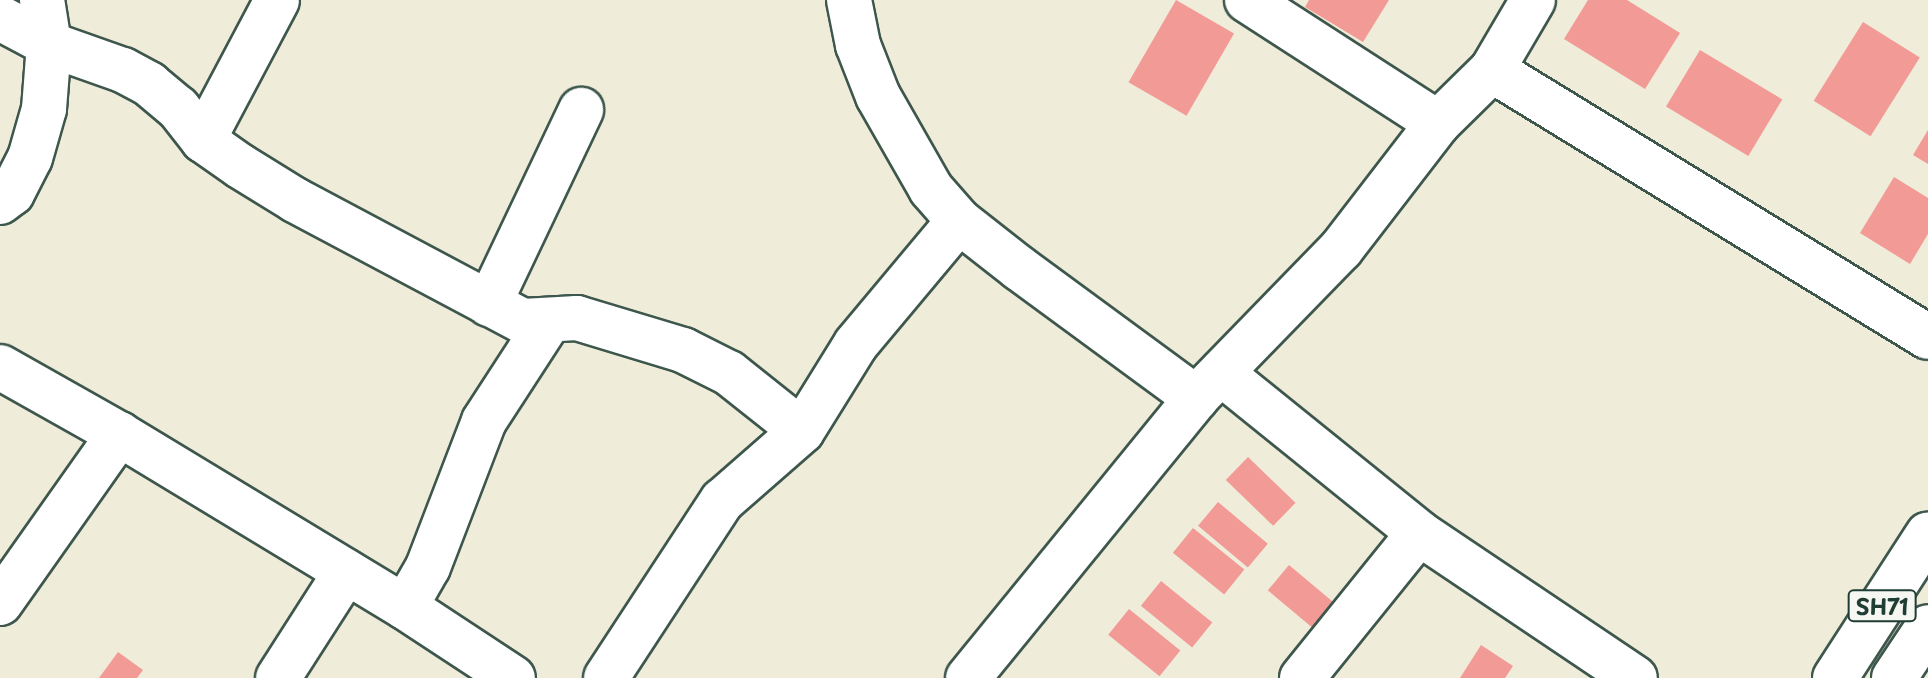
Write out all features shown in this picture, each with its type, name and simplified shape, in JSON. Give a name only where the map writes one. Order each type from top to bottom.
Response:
[{"type":"street","points":[[0,202],[12,193],[30,158],[44,109],[49,44],[42,0]]},
{"type":"street","points":[[203,140],[277,0]]},
{"type":"street","points":[[849,0],[858,45],[878,96],[908,154],[931,189],[959,221],[1208,385],[1419,533],[1575,662],[1635,678]]},
{"type":"street","points":[[858,45],[884,0]]},
{"type":"street","points":[[1247,0],[1438,123]]},
{"type":"street","points":[[968,678],[1208,385],[1341,249],[1438,123],[1492,70],[1533,0]]},
{"type":"street","points":[[0,18],[49,44],[123,70],[149,84],[178,108],[203,140],[295,200],[489,304],[523,321],[577,318],[683,350],[729,373],[802,431]]},
{"type":"street","points":[[1492,70],[1928,337]]},
{"type":"street","points":[[489,304],[581,110]]},
{"type":"street","points":[[606,678],[722,501],[802,431],[856,344],[959,221]]},
{"type":"street","points":[[405,607],[428,567],[484,421],[549,321]]},
{"type":"street","points":[[0,367],[119,434],[405,607],[513,678]]},
{"type":"street","points":[[0,603],[119,434]]},
{"type":"street","points":[[1302,678],[1419,533]]},
{"type":"street","name":"SH71","points":[[1835,678],[1928,534]]},
{"type":"street","points":[[278,678],[346,572]]},
{"type":"street","name":"SH71","points":[[1894,678],[1928,627]]},
{"type":"building","points":[[1176,0],[1234,34],[1187,116],[1128,82]]},
{"type":"building","points":[[1309,0],[1389,0],[1363,42],[1305,7]]},
{"type":"building","points":[[1588,0],[1627,0],[1680,33],[1645,89],[1564,39]]},
{"type":"building","points":[[1863,22],[1920,58],[1871,136],[1814,101]]},
{"type":"building","points":[[1700,50],[1782,99],[1748,156],[1666,107]]},
{"type":"building","points":[[1928,130],[1928,164],[1913,155]]},
{"type":"building","points":[[1894,177],[1928,198],[1928,234],[1910,264],[1860,233]]},
{"type":"building","points":[[1248,457],[1295,503],[1273,526],[1226,480]]},
{"type":"building","points":[[1218,502],[1268,544],[1248,568],[1198,526]]},
{"type":"building","points":[[1193,528],[1244,570],[1224,594],[1173,553]]},
{"type":"building","points":[[1289,565],[1339,607],[1318,632],[1268,590]]},
{"type":"building","points":[[1161,581],[1212,623],[1192,647],[1141,606]]},
{"type":"building","points":[[1129,609],[1180,651],[1160,676],[1108,635]]},
{"type":"building","points":[[1481,645],[1513,666],[1505,678],[1460,678]]},
{"type":"building","points":[[118,652],[143,670],[137,678],[99,678]]}]
